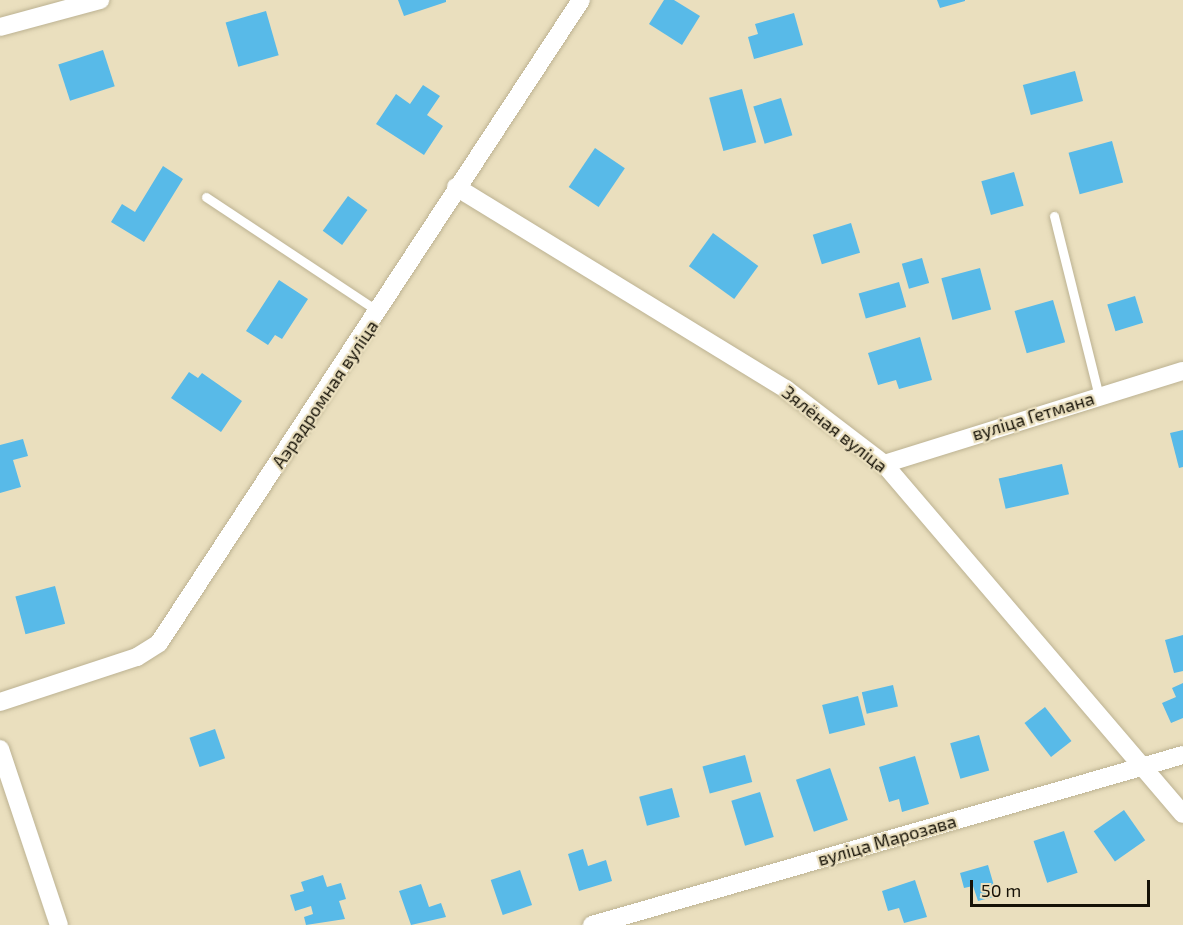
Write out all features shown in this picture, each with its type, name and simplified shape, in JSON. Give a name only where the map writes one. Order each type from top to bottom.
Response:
[{"type":"street","points":[[0,27],[100,0]]},
{"type":"street","name":"Аэрадромная вуліца","points":[[0,702],[137,657],[159,643],[379,312],[456,187],[581,0]]},
{"type":"street","name":"Зялёная вуліца","points":[[456,187],[786,389],[884,464],[1183,814]]},
{"type":"street","name":"вуліца Гетмана","points":[[884,464],[1183,371]]},
{"type":"street","points":[[0,749],[59,925]]},
{"type":"street","name":"вуліца Марозава","points":[[592,925],[1183,755]]},
{"type":"lane","points":[[206,197],[379,312]]},
{"type":"lane","points":[[1054,216],[1099,396]]},
{"type":"building","points":[[398,0],[446,0],[446,2],[404,16]]},
{"type":"building","points":[[664,0],[674,0],[700,16],[682,45],[649,24]]},
{"type":"building","points":[[937,0],[965,0],[965,1],[940,8]]},
{"type":"building","points":[[266,11],[279,55],[238,67],[226,23]]},
{"type":"building","points":[[794,13],[803,45],[754,59],[748,37],[758,34],[755,24]]},
{"type":"building","points":[[103,50],[115,86],[70,101],[58,65]]},
{"type":"building","points":[[1075,71],[1083,101],[1031,115],[1023,85]]},
{"type":"building","points":[[423,85],[440,96],[427,115],[443,126],[424,155],[376,124],[396,94],[410,104]]},
{"type":"building","points":[[742,89],[756,142],[723,151],[709,98]]},
{"type":"building","points":[[781,98],[792,135],[765,144],[753,106]]},
{"type":"building","points":[[1112,141],[1123,183],[1080,194],[1069,153]]},
{"type":"building","points":[[595,148],[625,168],[599,207],[569,187]]},
{"type":"building","points":[[163,166],[183,179],[144,242],[111,222],[122,204],[135,212]]},
{"type":"building","points":[[1014,172],[1024,206],[991,215],[981,181]]},
{"type":"building","points":[[348,196],[367,210],[342,245],[323,231]]},
{"type":"building","points":[[851,223],[860,253],[822,264],[813,235]]},
{"type":"building","points":[[713,233],[758,266],[734,299],[689,266]]},
{"type":"building","points":[[922,258],[929,283],[909,289],[902,264]]},
{"type":"building","points":[[980,268],[991,310],[952,320],[941,278]]},
{"type":"building","points":[[279,280],[308,299],[282,339],[275,335],[268,345],[246,331]]},
{"type":"building","points":[[899,282],[906,307],[866,319],[859,294]]},
{"type":"building","points":[[1135,296],[1143,323],[1115,331],[1107,304]]},
{"type":"building","points":[[1053,300],[1065,342],[1027,353],[1015,311]]},
{"type":"building","points":[[920,337],[932,380],[899,389],[896,380],[878,385],[868,353]]},
{"type":"building","points":[[189,372],[198,378],[202,373],[242,401],[221,432],[171,398]]},
{"type":"building","points":[[1183,430],[1183,467],[1179,468],[1170,433]]},
{"type":"building","points":[[23,439],[28,456],[13,460],[21,487],[0,493],[0,445]]},
{"type":"building","points":[[1062,464],[1069,494],[1006,509],[999,479]]},
{"type":"building","points":[[55,586],[65,624],[25,634],[15,597]]},
{"type":"building","points":[[1183,635],[1183,671],[1174,673],[1165,640]]},
{"type":"building","points":[[1183,683],[1183,718],[1171,723],[1162,703],[1176,697],[1172,688]]},
{"type":"building","points":[[893,685],[898,706],[867,714],[862,692]]},
{"type":"building","points":[[858,696],[865,725],[829,734],[822,705]]},
{"type":"building","points":[[1045,707],[1071,741],[1051,757],[1025,723]]},
{"type":"building","points":[[215,729],[225,758],[200,767],[189,738]]},
{"type":"building","points":[[979,735],[989,771],[960,779],[950,743]]},
{"type":"building","points":[[745,755],[752,782],[710,793],[702,766]]},
{"type":"building","points":[[915,756],[929,804],[902,812],[899,799],[889,802],[879,767]]},
{"type":"building","points":[[830,768],[848,820],[814,832],[796,780]]},
{"type":"building","points":[[672,788],[680,817],[647,826],[639,797]]},
{"type":"building","points":[[760,792],[774,837],[745,846],[731,801]]},
{"type":"building","points":[[1124,810],[1145,840],[1115,862],[1094,831]]},
{"type":"building","points":[[1064,831],[1078,873],[1047,883],[1034,841]]},
{"type":"building","points":[[583,849],[588,866],[606,860],[612,881],[579,891],[568,854]]},
{"type":"building","points":[[988,865],[997,896],[978,901],[973,886],[964,888],[960,873]]},
{"type":"building","points":[[520,870],[532,905],[503,915],[491,880]]},
{"type":"building","points":[[323,875],[327,887],[341,883],[346,899],[339,901],[345,919],[306,925],[304,917],[313,914],[311,906],[295,911],[290,895],[304,891],[301,882]]},
{"type":"building","points":[[915,880],[927,917],[904,923],[899,908],[888,911],[882,891]]},
{"type":"building","points":[[421,884],[429,907],[441,903],[446,917],[411,925],[399,891]]}]
